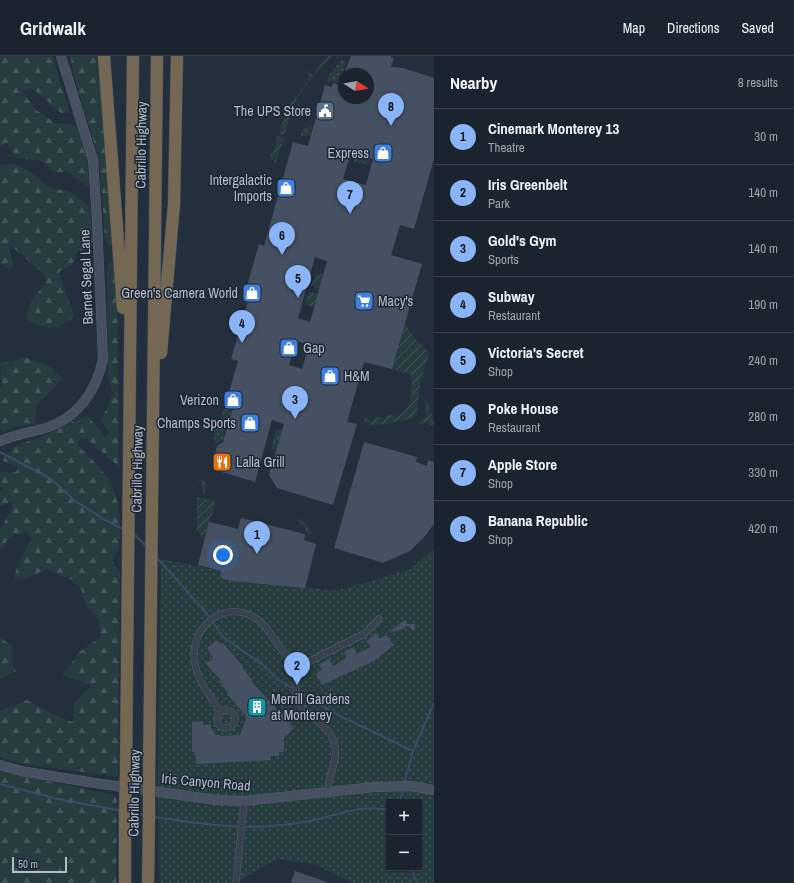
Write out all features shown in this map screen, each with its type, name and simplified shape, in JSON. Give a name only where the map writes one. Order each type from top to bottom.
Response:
[{"type":"highway","points":[[104,56],[120,249],[130,426]]},
{"type":"highway","name":"Cabrillo Highway","points":[[125,883],[133,56]]},
{"type":"highway","name":"Cabrillo Highway","points":[[148,883],[157,56]]},
{"type":"highway","points":[[153,388],[160,357],[173,216],[177,56]]},
{"type":"street","name":"Barnet Segal Lane","points":[[0,441],[43,429],[69,416],[90,396],[100,375],[103,359],[93,160],[61,56]]},
{"type":"street","points":[[221,712],[199,675],[194,658],[198,635],[204,625],[213,617],[224,612],[236,611],[257,618],[267,628],[278,646],[287,656],[303,666]]},
{"type":"street","points":[[328,792],[328,783],[335,763],[335,746],[328,730],[304,711],[298,702],[296,685],[303,666],[364,634],[379,619]]},
{"type":"street","name":"Iris Canyon Road","points":[[0,765],[21,771],[101,784],[217,800],[244,801],[398,786],[411,786],[434,790]]},
{"type":"street","points":[[236,883],[244,801]]},
{"type":"green space","points":[[0,56],[52,56],[70,113],[61,113],[32,88],[22,91],[36,110],[55,123],[76,125],[87,156],[89,187],[69,172],[55,172],[41,161],[15,157],[7,143],[0,146]]},
{"type":"green space","points":[[70,56],[98,56],[114,242],[110,247],[105,239],[101,177],[95,145],[78,91]]},
{"type":"green space","points":[[328,56],[332,56],[316,74],[314,73]]},
{"type":"green space","points":[[342,60],[346,63],[344,68],[338,68],[338,83],[329,82],[327,78]]},
{"type":"green space","points":[[308,70],[314,76],[296,100],[284,135],[279,134],[288,107],[310,78],[306,73]]},
{"type":"green space","points":[[310,126],[312,128],[309,134],[300,138],[302,130]]},
{"type":"green space","points":[[278,136],[284,138],[276,163],[270,157],[273,153]]},
{"type":"green space","points":[[375,143],[368,165],[353,161],[354,154],[357,155],[357,158],[367,161]]},
{"type":"green space","points":[[15,164],[29,171],[50,188],[68,191],[86,203],[90,209],[93,248],[78,251],[72,265],[59,272],[74,316],[58,327],[48,328],[36,324],[29,321],[26,315],[31,302],[47,281],[43,273],[10,245],[10,252],[14,266],[9,269],[0,264],[0,165]]},
{"type":"green space","points":[[111,261],[117,269],[119,467],[88,440],[81,438],[76,443],[102,471],[108,480],[117,500],[119,512],[119,545],[112,561],[120,573],[118,777],[24,764],[0,757],[0,711],[27,700],[54,715],[73,722],[74,704],[91,685],[62,675],[78,653],[101,637],[99,620],[86,606],[81,589],[72,580],[46,569],[31,577],[14,580],[17,566],[32,538],[25,532],[9,537],[2,549],[0,548],[0,529],[13,508],[11,502],[0,506],[0,491],[3,488],[0,486],[0,473],[16,472],[18,467],[1,460],[15,446],[41,437],[87,415],[105,437],[110,433],[101,420],[113,394],[108,377],[107,265]]},
{"type":"green space","points":[[315,273],[323,275],[319,288],[311,286]]},
{"type":"green space","points":[[309,292],[318,294],[314,307],[305,305]]},
{"type":"green space","points":[[235,323],[240,324],[237,336],[231,334]]},
{"type":"green space","points":[[405,323],[414,338],[427,350],[429,355],[420,383],[417,415],[409,419],[381,425],[370,425],[363,420],[364,414],[368,420],[374,421],[376,416],[383,418],[388,415],[402,413],[407,408],[409,403],[411,396],[411,375],[392,369]]},
{"type":"green space","points":[[24,357],[49,366],[63,379],[36,406],[35,423],[13,427],[4,433],[0,430],[0,389],[2,388],[0,363],[13,362]]},
{"type":"green space","points":[[426,399],[434,419],[434,426],[425,422],[418,425],[425,417]]},
{"type":"green space","points":[[224,407],[228,408],[224,424],[219,430],[214,430],[215,423],[220,423]]},
{"type":"green space","points":[[228,408],[232,409],[223,440],[214,444],[214,430],[219,430]]},
{"type":"green space","points":[[276,430],[282,431],[276,450],[271,449]]},
{"type":"green space","points":[[203,479],[207,485],[205,493],[203,494],[201,481],[194,482]]},
{"type":"green space","points":[[200,497],[216,502],[204,540],[197,530],[197,498]]},
{"type":"green space","points":[[299,517],[312,532],[311,535],[307,534],[304,525],[298,523]]},
{"type":"green space","points":[[434,549],[434,883],[354,883],[313,864],[277,859],[235,883],[159,883],[158,781],[161,559],[221,571],[220,578],[231,581],[331,590],[344,589],[410,569]]},
{"type":"green space","points":[[0,637],[12,646],[12,664],[16,671],[0,679]]},
{"type":"green space","points":[[0,771],[114,795],[117,799],[116,883],[0,883]]},
{"type":"building","points":[[351,56],[391,56],[391,58],[394,58],[391,67],[403,68],[434,78],[434,159],[414,229],[400,225],[391,255],[422,264],[392,369],[364,362],[347,422],[357,424],[333,505],[277,488],[269,475],[284,424],[272,420],[255,482],[215,470],[217,464],[214,457],[217,446],[223,442],[233,408],[225,406],[238,361],[231,359],[248,301],[243,300],[259,244],[264,246],[293,142],[308,146],[325,85],[332,87],[333,83],[338,84],[338,104],[374,104],[374,68],[346,68]],"holes":[[[351,153],[373,159],[366,185],[343,179]],[[315,257],[327,261],[310,322],[298,318]],[[296,341],[309,345],[302,369],[289,365]]]},
{"type":"building","points":[[364,442],[417,457],[416,462],[427,466],[428,460],[434,462],[434,524],[425,536],[410,551],[383,563],[334,548]]},
{"type":"building","points":[[241,518],[305,534],[304,540],[316,544],[305,588],[231,581],[220,578],[221,571],[198,565],[209,522],[238,529]]},
{"type":"building","points":[[405,620],[407,624],[415,624],[415,629],[413,630],[407,626],[401,630],[389,632]]},
{"type":"building","points":[[375,633],[380,639],[386,635],[394,645],[374,661],[322,685],[316,674],[322,670],[319,664],[329,659],[333,666],[347,658],[344,652],[354,647],[357,654],[371,647],[367,641]]},
{"type":"building","name":"Merrill Gardens at Monterey","points":[[217,640],[221,644],[223,643],[243,666],[242,667],[252,680],[251,681],[294,728],[284,738],[284,752],[279,752],[279,756],[270,756],[271,760],[196,764],[195,752],[192,752],[192,722],[203,721],[203,725],[211,724],[211,730],[214,730],[214,735],[240,735],[247,717],[227,694],[228,692],[219,681],[221,680],[206,664],[213,658],[207,648]]},
{"type":"building","points":[[295,871],[327,882],[291,883]]},
{"type":"waterway","points":[[0,452],[51,479],[74,500],[105,520],[123,529]]},
{"type":"waterway","points":[[133,533],[147,547]]},
{"type":"waterway","points":[[156,557],[205,611],[223,637],[262,664],[276,678],[336,714],[413,751]]},
{"type":"waterway","points":[[404,784],[413,751],[434,703]]},
{"type":"waterway","points":[[0,784],[58,799],[122,811]]},
{"type":"waterway","points":[[401,799],[403,789]]},
{"type":"waterway","points":[[154,817],[218,825],[249,827],[286,825],[363,808],[386,810]]},
{"type":"waterway","points":[[130,813],[145,815]]},
{"type":"waterway","points":[[412,871],[417,883]]},
{"type":"place","name":"The UPS Store","points":[[325,111]]},
{"type":"place","name":"Banana Republic","points":[[391,126]]},
{"type":"place","name":"Express","points":[[383,153]]},
{"type":"place","name":"Intergalactic Imports","points":[[286,188]]},
{"type":"place","name":"Apple Store","points":[[350,214]]},
{"type":"place","name":"Poke House","points":[[282,255]]},
{"type":"place","name":"Green's Camera World","points":[[252,293]]},
{"type":"place","name":"Victoria's Secret","points":[[298,298]]},
{"type":"place","name":"Macy's","points":[[364,301]]},
{"type":"place","name":"Subway","points":[[242,343]]},
{"type":"place","name":"Gap","points":[[289,348]]},
{"type":"place","name":"H&M","points":[[330,376]]},
{"type":"place","name":"Verizon","points":[[233,400]]},
{"type":"place","name":"Gold's Gym","points":[[295,419]]},
{"type":"place","name":"Champs Sports","points":[[250,423]]},
{"type":"place","name":"Lalla Grill","points":[[222,462]]},
{"type":"place","name":"Cinemark Monterey 13","points":[[257,554]]},
{"type":"place","name":"Iris Greenbelt","points":[[297,685]]},
{"type":"place","name":"Merrill Gardens at Monterey","points":[[257,707]]}]
